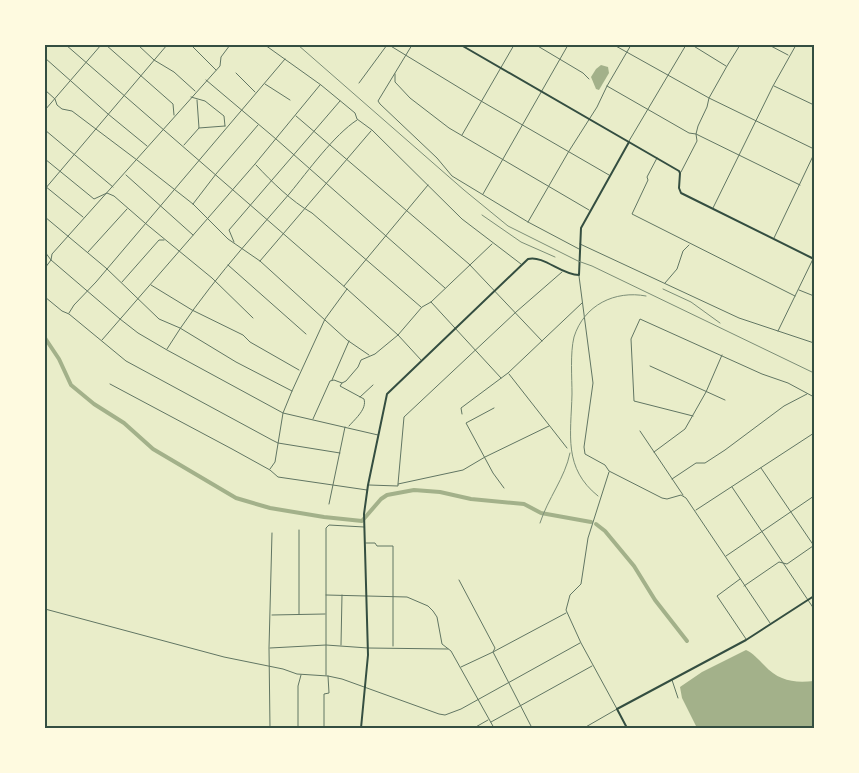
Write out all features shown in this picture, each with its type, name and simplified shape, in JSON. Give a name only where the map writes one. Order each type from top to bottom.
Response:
[{"type":"main road","points":[[461,45],[679,172],[679,188],[681,193],[814,259]]},
{"type":"main road","points":[[361,728],[368,648],[368,595],[364,514],[368,485],[388,394],[521,264],[532,258],[562,272],[579,275],[581,228],[629,142]]},
{"type":"main road","points":[[628,728],[617,709],[746,640],[814,596]]},
{"type":"street","points":[[66,45],[344,286],[398,335],[422,361]]},
{"type":"street","points":[[45,110],[100,45]]},
{"type":"street","points":[[106,45],[174,104],[174,116]]},
{"type":"street","points":[[138,45],[154,60],[174,72],[196,91]]},
{"type":"street","points":[[84,218],[45,187],[167,45]]},
{"type":"street","points":[[190,45],[216,70]]},
{"type":"street","points":[[45,268],[51,260],[52,254],[220,66],[221,57],[229,45]]},
{"type":"street","points":[[265,45],[321,85],[355,113],[357,119],[372,130],[462,219],[521,264]]},
{"type":"street","points":[[359,83],[388,45],[609,175]]},
{"type":"street","points":[[412,45],[378,101],[437,158],[452,176],[528,222],[579,249]]},
{"type":"street","points":[[462,136],[514,45]]},
{"type":"street","points":[[536,45],[589,79]]},
{"type":"street","points":[[483,194],[568,45]]},
{"type":"street","points":[[614,45],[709,98],[814,149]]},
{"type":"street","points":[[528,222],[597,107],[631,45]]},
{"type":"street","points":[[629,142],[686,45]]},
{"type":"street","points":[[692,45],[727,66]]},
{"type":"street","points":[[679,172],[697,141],[698,126],[707,108],[709,98],[740,45]]},
{"type":"street","points":[[769,45],[789,56]]},
{"type":"street","points":[[713,209],[796,45]]},
{"type":"street","points":[[45,58],[108,114],[148,146]]},
{"type":"street","points":[[69,314],[74,305],[285,59]]},
{"type":"street","points":[[236,72],[256,92]]},
{"type":"street","points":[[395,74],[395,82],[410,98],[449,128],[590,210]]},
{"type":"street","points":[[206,80],[445,288]]},
{"type":"street","points":[[264,83],[290,100]]},
{"type":"street","points":[[102,340],[233,190],[321,85]]},
{"type":"street","points":[[607,86],[689,133],[696,134],[800,185]]},
{"type":"street","points":[[774,86],[814,105]]},
{"type":"street","points":[[45,90],[62,109],[72,111],[193,204],[234,243],[260,261],[350,341],[369,355]]},
{"type":"street","points":[[191,97],[210,104],[224,116],[227,126]]},
{"type":"street","points":[[197,100],[199,128]]},
{"type":"street","points":[[234,243],[228,230],[340,101]]},
{"type":"street","points":[[295,115],[469,264],[542,341]]},
{"type":"street","points":[[166,350],[192,310],[242,248],[330,145],[357,119]]},
{"type":"street","points":[[193,204],[216,174],[259,125]]},
{"type":"street","points":[[183,145],[199,128],[227,126]]},
{"type":"street","points":[[45,130],[113,187]]},
{"type":"street","points":[[260,261],[372,130]]},
{"type":"street","points":[[773,239],[814,154]]},
{"type":"street","points":[[657,158],[632,214],[795,296]]},
{"type":"street","points":[[45,159],[94,199],[107,193],[114,196],[212,278],[253,318]]},
{"type":"street","points":[[255,164],[304,209],[312,213],[422,307]]},
{"type":"street","points":[[125,174],[193,235]]},
{"type":"street","points":[[344,286],[428,185]]},
{"type":"street","points":[[88,253],[128,208]]},
{"type":"street","points":[[45,217],[106,268],[159,319],[180,328],[236,362],[292,391]]},
{"type":"street","points":[[122,283],[159,240],[165,240]]},
{"type":"street","points":[[342,383],[358,367],[361,360],[375,354],[398,335],[422,307],[431,302],[469,264],[493,244]]},
{"type":"street","points":[[580,244],[739,318],[814,343]]},
{"type":"street","points":[[665,283],[677,269],[683,251],[689,244]]},
{"type":"street","points":[[45,252],[51,260],[120,319],[138,333],[166,350],[283,413],[379,435]]},
{"type":"street","points":[[778,331],[814,259]]},
{"type":"street","points":[[228,265],[306,334]]},
{"type":"street","points":[[398,484],[404,417],[516,312],[562,272]]},
{"type":"street","points":[[579,275],[593,383],[584,451],[587,455],[605,465],[609,471],[664,498],[683,496]]},
{"type":"street","points":[[151,285],[192,310],[243,335],[250,342],[301,371]]},
{"type":"street","points":[[270,470],[274,462],[283,413],[292,391],[325,319],[347,289]]},
{"type":"street","points":[[798,289],[814,296]]},
{"type":"street","points":[[45,297],[62,312],[69,314],[102,340],[126,361],[278,443],[340,453]]},
{"type":"street","points":[[431,302],[501,379]]},
{"type":"street","points":[[462,414],[461,408],[508,373],[583,302]]},
{"type":"street","points":[[693,416],[634,401],[632,339],[640,319],[814,397]]},
{"type":"street","points":[[312,419],[350,341]]},
{"type":"street","points":[[654,452],[685,429],[706,392],[722,356]]},
{"type":"street","points":[[650,366],[725,400]]},
{"type":"street","points":[[508,373],[567,448]]},
{"type":"street","points":[[332,381],[342,383]]},
{"type":"street","points":[[342,383],[340,386],[359,398],[364,399],[365,404],[364,409],[349,427]]},
{"type":"street","points":[[110,384],[270,470],[278,477],[367,490]]},
{"type":"street","points":[[359,398],[373,385]]},
{"type":"street","points":[[672,479],[696,463],[705,463],[784,406],[808,394]]},
{"type":"street","points":[[494,408],[466,423],[493,473],[504,488]]},
{"type":"street","points":[[329,504],[345,426]]},
{"type":"street","points":[[368,485],[398,486],[398,484],[463,470],[485,457],[549,426]]},
{"type":"street","points":[[640,432],[683,496],[695,510],[771,625]]},
{"type":"street","points":[[695,510],[814,433]]},
{"type":"street","points":[[744,586],[779,562],[786,564],[814,546],[761,468]]},
{"type":"street","points":[[584,728],[617,709],[566,613],[570,595],[581,584],[588,538],[609,471]]},
{"type":"street","points":[[732,487],[814,608]]},
{"type":"street","points":[[725,556],[814,496]]},
{"type":"street","points":[[324,728],[324,694],[329,693],[326,645],[326,528],[329,525],[364,527]]},
{"type":"street","points":[[299,530],[299,614]]},
{"type":"street","points":[[270,728],[269,648],[272,533]]},
{"type":"street","points":[[366,543],[375,543],[377,546],[393,546],[393,648]]},
{"type":"street","points":[[459,580],[495,648],[494,652],[532,728]]},
{"type":"street","points":[[740,580],[717,596],[746,640]]},
{"type":"street","points":[[326,594],[393,595],[407,597],[432,609],[437,617],[442,644],[448,649],[460,667],[494,728]]},
{"type":"street","points":[[341,645],[342,594]]},
{"type":"street","points":[[45,609],[217,656],[301,675],[327,676],[342,679],[445,715],[478,700],[581,643]]},
{"type":"street","points":[[460,667],[494,652],[566,613]]},
{"type":"street","points":[[271,615],[326,614]]},
{"type":"street","points":[[269,648],[341,645],[368,648],[448,649]]},
{"type":"street","points":[[491,722],[593,666]]},
{"type":"street","points":[[298,728],[298,686],[301,675]]},
{"type":"street","points":[[672,680],[678,698]]},
{"type":"street","points":[[474,728],[489,720]]},
{"type":"shaded area","points":[[601,65],[608,67],[609,73],[599,90],[596,89],[591,77]]},
{"type":"shaded area","points":[[746,650],[781,678],[799,682],[814,681],[814,728],[697,728],[682,698],[680,687],[702,672]]},
{"type":"waterway","points":[[45,338],[59,359],[71,385],[94,404],[124,423],[153,449],[236,498],[270,508],[362,521],[381,499],[387,495],[414,490],[440,492],[471,499],[524,504],[541,513],[591,522]]},
{"type":"waterway","points":[[596,524],[605,531],[634,566],[655,600],[687,641]]},
{"type":"railway","points":[[298,45],[508,226],[814,373]]},
{"type":"railway","points":[[482,215],[521,242],[555,257]]},
{"type":"railway","points":[[663,289],[691,302],[720,323]]},
{"type":"railway","points":[[598,496],[579,474],[572,450],[572,358],[574,337],[585,316],[602,302],[623,295],[646,296]]},
{"type":"railway","points":[[540,523],[568,462],[570,453]]}]
